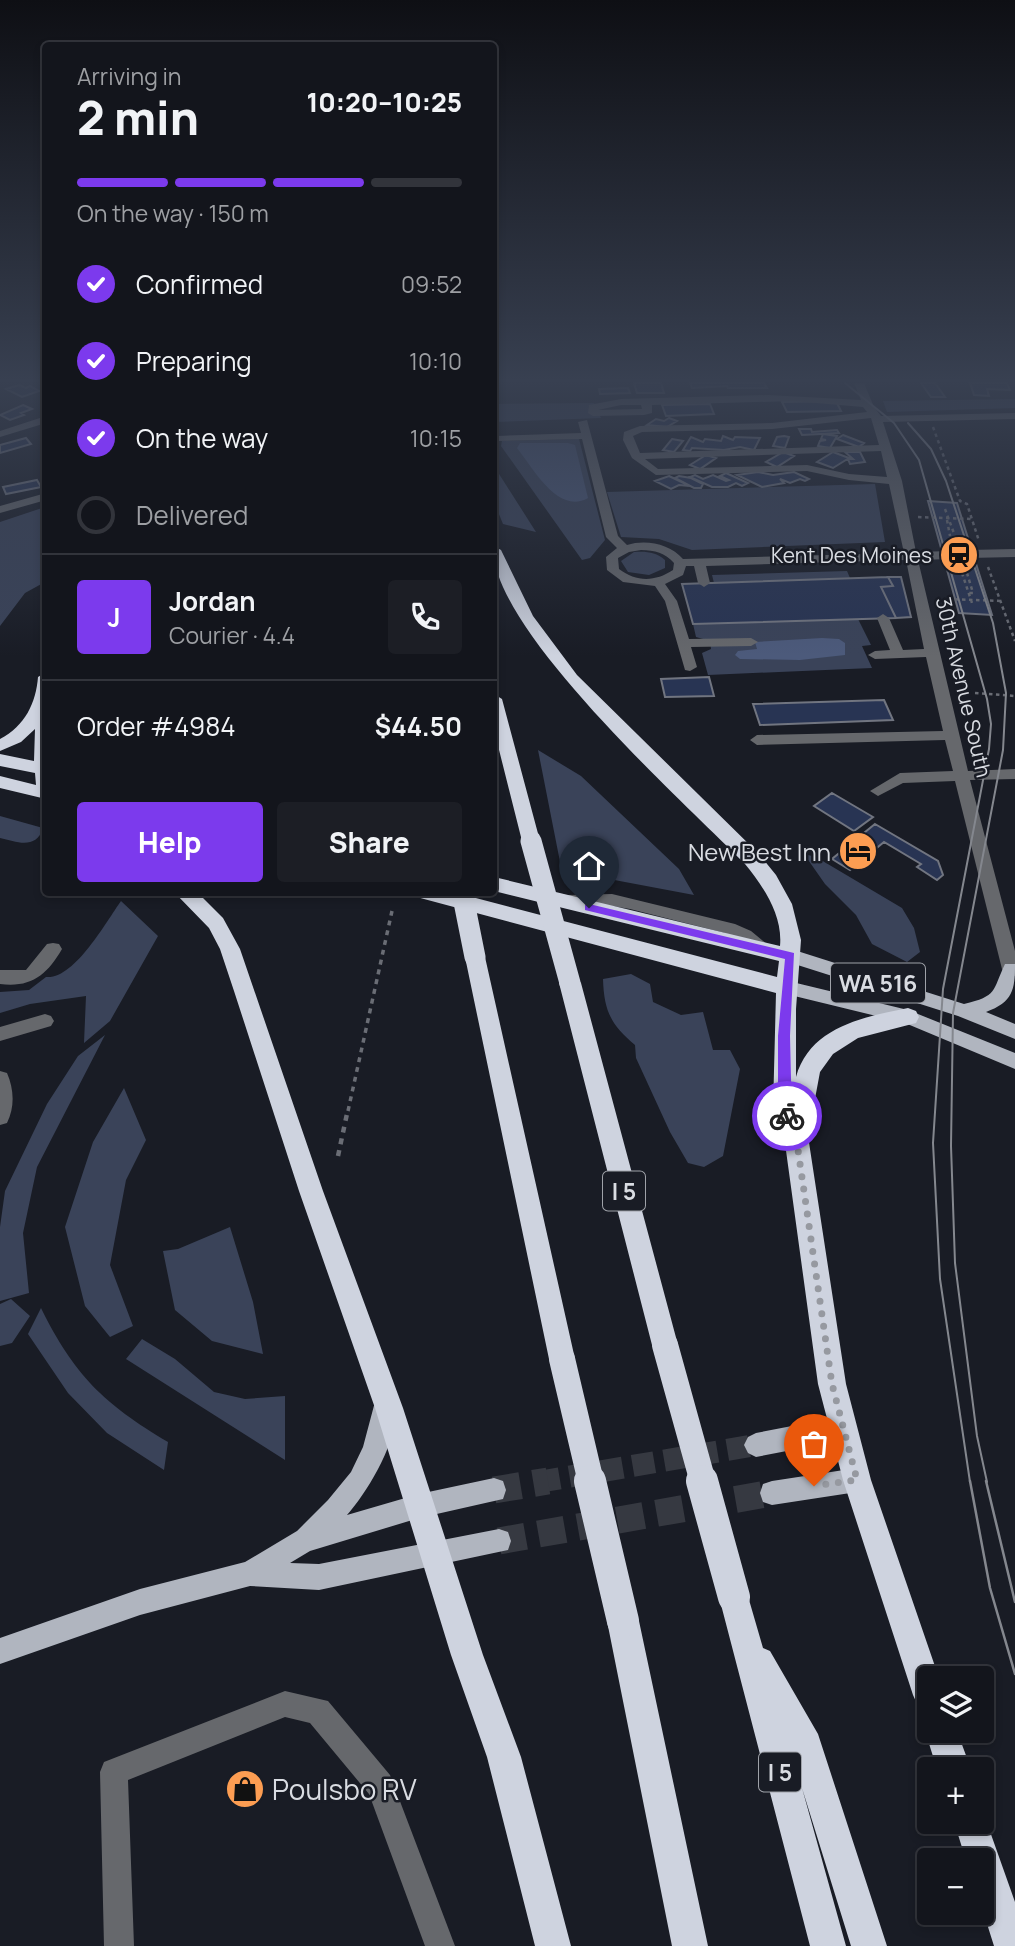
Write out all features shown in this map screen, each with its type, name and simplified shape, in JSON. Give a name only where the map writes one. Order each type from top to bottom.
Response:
[{"type":"highway","points":[[497,556],[526,617],[570,678],[742,849],[769,880],[782,904],[791,940],[784,1036],[785,1110],[796,1136],[832,1384],[857,1480],[919,1666]]},
{"type":"highway","points":[[0,745],[13,740],[28,729],[42,692]]},
{"type":"highway","name":"I 5","points":[[497,711],[828,1946]]},
{"type":"highway","points":[[0,760],[42,768]]},
{"type":"highway","points":[[0,782],[42,792]]},
{"type":"highway","name":"WA 516","points":[[497,885],[790,956]]},
{"type":"highway","points":[[188,896],[216,923],[230,949],[311,1191],[385,1396],[419,1506],[504,1756],[552,1946]]},
{"type":"highway","name":"WA 516","points":[[439,896],[788,988]]},
{"type":"highway","points":[[464,896],[562,1359],[624,1621],[690,1946]]},
{"type":"highway","points":[[796,1136],[809,1069],[820,1054],[838,1038],[866,1024],[908,1017]]},
{"type":"highway","points":[[745,1637],[802,1734],[869,1946]]},
{"type":"highway","points":[[975,1834],[1012,1946]]},
{"type":"main road","name":"WA 516","points":[[790,956],[964,1011],[1015,1032]]},
{"type":"main road","points":[[964,1011],[983,1007],[994,1001],[1009,988],[1014,973]]},
{"type":"main road","name":"WA 516","points":[[788,988],[908,1017],[1015,1061]]},
{"type":"main road","points":[[0,1651],[140,1602],[250,1573],[303,1540],[354,1490],[380,1437],[385,1396]]},
{"type":"main road","points":[[756,1445],[844,1428]]},
{"type":"main road","points":[[772,1493],[857,1480]]},
{"type":"main road","points":[[303,1540],[419,1506],[494,1490]]},
{"type":"main road","points":[[250,1573],[318,1577],[499,1541]]},
{"type":"street","points":[[596,474],[612,537],[625,549]]},
{"type":"street","points":[[834,474],[896,481]]},
{"type":"street","name":"30th Avenue South","points":[[894,474],[933,653],[1014,973]]},
{"type":"street","points":[[0,510],[42,497]]},
{"type":"street","points":[[656,547],[673,554],[680,563],[678,572],[673,577],[659,582],[629,580],[613,570],[612,557],[625,549],[656,547]]},
{"type":"street","points":[[968,555],[1015,553]]},
{"type":"street","points":[[680,563],[951,555]]},
{"type":"street","points":[[699,562],[704,583]]},
{"type":"street","points":[[659,582],[671,601],[690,667]]},
{"type":"street","points":[[883,618],[898,654]]},
{"type":"street","points":[[683,643],[751,642]]},
{"type":"street","points":[[875,654],[933,653]]},
{"type":"street","points":[[757,740],[953,734]]},
{"type":"street","points":[[878,791],[900,778],[1015,774]]},
{"type":"street","points":[[0,977],[16,980],[30,977],[40,969],[53,949]]},
{"type":"street","points":[[0,1034],[45,1021]]},
{"type":"street","points":[[0,1079],[4,1094],[0,1117]]},
{"type":"street","points":[[120,1946],[114,1772],[285,1704],[318,1711],[380,1785],[439,1946]]},
{"type":"path","points":[[950,474],[960,501],[967,504],[979,542]]},
{"type":"path","points":[[945,509],[955,536]]},
{"type":"path","points":[[918,517],[972,519]]},
{"type":"path","points":[[948,519],[945,520],[950,536]]},
{"type":"path","points":[[988,567],[1015,641]]},
{"type":"path","points":[[962,573],[973,606]]},
{"type":"path","points":[[967,573],[973,593],[969,593]]},
{"type":"path","points":[[948,599],[1002,601]]},
{"type":"path","points":[[975,693],[1015,696]]},
{"type":"path","points":[[338,1156],[392,911]]},
{"type":"shaded area","points":[[497,474],[536,532],[503,524],[497,509]]},
{"type":"shaded area","points":[[521,474],[588,474],[605,540],[590,558],[582,560]]},
{"type":"shaded area","points":[[537,474],[582,474],[588,498],[577,502],[566,500],[547,487]]},
{"type":"shaded area","points":[[875,484],[885,542],[692,550],[659,539],[621,537],[607,492]]},
{"type":"shaded area","points":[[42,508],[42,584],[25,593],[0,626],[0,522]]},
{"type":"shaded area","points":[[634,552],[658,555],[665,560],[665,568],[649,575],[628,572],[621,561]]},
{"type":"shaded area","points":[[847,571],[850,578],[714,583],[712,575]]},
{"type":"shaded area","points":[[858,619],[871,645],[862,646],[872,668],[708,675],[702,653],[711,649],[710,641],[696,637],[693,624]]},
{"type":"shaded area","points":[[839,639],[845,643],[845,655],[800,660],[740,659],[735,655],[738,651],[757,649],[755,642]]},
{"type":"shaded area","points":[[538,750],[581,776],[679,869],[694,895],[609,879],[591,870],[562,872]]},
{"type":"shaded area","points":[[0,816],[42,828],[40,835],[31,842],[0,838]]},
{"type":"shaded area","points":[[804,854],[816,857],[902,908],[914,928],[920,952],[907,962],[872,944],[856,915],[825,884]]},
{"type":"shaded area","points":[[121,901],[158,936],[110,1021],[84,1043],[86,996],[30,1004],[0,1013],[0,992],[29,990],[46,977],[67,969],[88,948]]},
{"type":"shaded area","points":[[631,974],[650,984],[653,1002],[681,1015],[703,1012],[713,1050],[730,1050],[740,1069],[723,1156],[704,1167],[688,1163],[670,1132],[636,1058],[635,1045],[620,1031],[607,1009],[603,979]]},
{"type":"shaded area","points":[[105,1035],[37,1167],[23,1233],[29,1293],[0,1301],[0,1227],[5,1191],[47,1104],[78,1056]]},
{"type":"shaded area","points":[[124,1088],[146,1140],[126,1180],[110,1265],[133,1326],[110,1337],[85,1306],[65,1227],[93,1142]]},
{"type":"shaded area","points":[[230,1227],[253,1302],[263,1354],[212,1341],[175,1310],[163,1251],[178,1249]]},
{"type":"shaded area","points":[[11,1299],[30,1316],[12,1343],[0,1346],[0,1304]]},
{"type":"shaded area","points":[[41,1308],[66,1352],[93,1386],[108,1401],[168,1442],[164,1470],[107,1433],[68,1393],[28,1334]]},
{"type":"shaded area","points":[[142,1339],[175,1359],[214,1392],[245,1399],[285,1396],[285,1460],[126,1359]]},
{"type":"building","points":[[728,474],[748,483],[742,486],[736,483],[728,487],[712,487],[690,477],[695,475],[703,479],[713,475],[729,480],[720,476]]},
{"type":"building","points":[[798,474],[809,479],[790,483],[780,479],[784,483],[762,487],[737,475]]},
{"type":"building","points":[[669,476],[690,486],[679,485],[671,489],[655,481]]},
{"type":"building","points":[[679,476],[703,484],[701,488],[694,488],[675,478]]},
{"type":"building","points":[[37,480],[41,487],[6,494],[3,487]]},
{"type":"building","name":"Kent Des Moines","points":[[928,501],[957,503],[992,615],[959,613]]},
{"type":"building","points":[[888,577],[893,586],[881,587],[896,618],[693,624],[682,584]]},
{"type":"building","points":[[888,577],[901,577],[911,617],[896,618],[881,587],[893,586]]},
{"type":"building","points":[[709,677],[714,696],[665,697],[661,679]]},
{"type":"building","points":[[884,700],[893,720],[760,725],[753,704]]},
{"type":"building","points":[[832,793],[873,817],[854,831],[814,806]]},
{"type":"building","name":"New Best Inn","points":[[875,824],[938,861],[943,875],[937,880],[917,867],[921,864],[884,842],[850,870],[832,859]]},
{"type":"tunnel","points":[[538,1482],[756,1445]]},
{"type":"tunnel","points":[[494,1490],[548,1481]]},
{"type":"tunnel","points":[[499,1541],[772,1493]]},
{"type":"tram line","points":[[923,474],[987,699],[991,724],[989,749],[943,989],[933,1143],[940,1279],[970,1482]]},
{"type":"tram line","points":[[943,474],[993,623],[1006,693],[1003,750],[953,1013],[951,1146],[955,1263],[977,1436],[987,1482]]},
{"type":"tram line","points":[[970,1481],[990,1588],[1015,1674]]},
{"type":"tram line","points":[[986,1481],[1015,1602]]},
{"type":"way so far","points":[[787,1116],[796,1136],[832,1384],[857,1480],[814,1486]]},
{"type":"place","name":"Kent Des Moines","points":[[959,555]]},
{"type":"place","name":"New Best Inn","points":[[858,851]]},
{"type":"place","name":"Poulsbo RV","points":[[245,1789]]},
{"type":"route","points":[[589,908],[790,956],[784,1036],[787,1116]]}]
